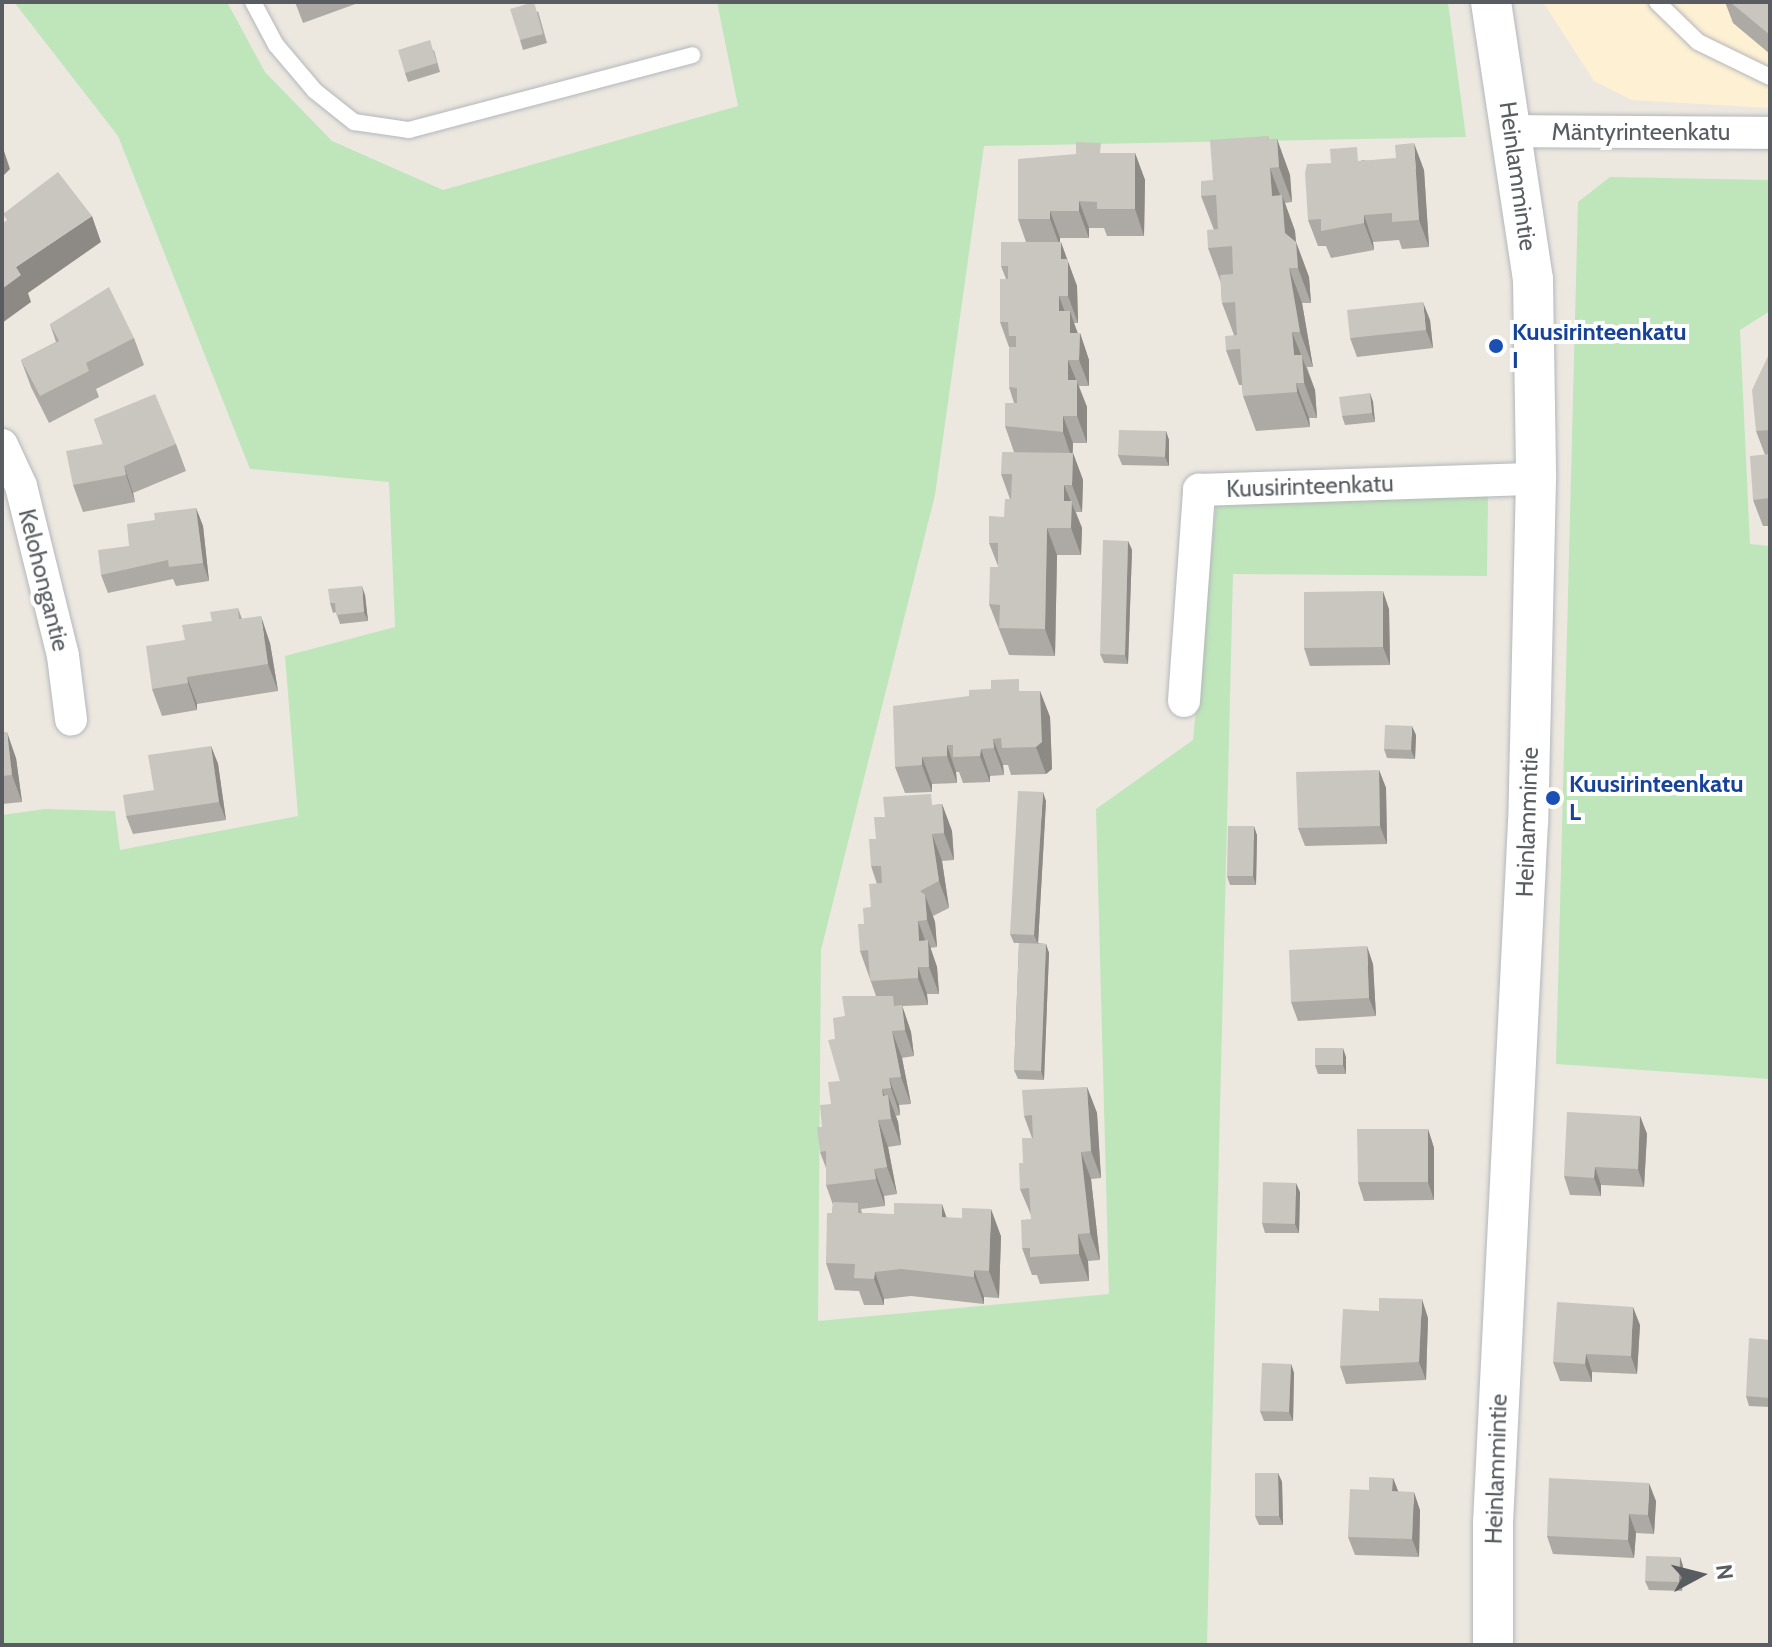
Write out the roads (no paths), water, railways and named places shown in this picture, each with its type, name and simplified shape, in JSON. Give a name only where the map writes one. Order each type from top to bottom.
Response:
[{"type":"street","name":"Heinlammintie","points":[[1491,2],[1513,131],[1533,279],[1536,479],[1528,822],[1493,1523],[1493,1645]]},
{"type":"street","name":"Mäntyrinteenkatu","points":[[1513,131],[1770,133]]},
{"type":"street","name":"Kelohongantie","points":[[2,445],[21,486],[60,640],[71,719]]},
{"type":"street","name":"Kuusirinteenkatu","points":[[1184,701],[1199,490],[1536,479]]},
{"type":"lane","points":[[253,2],[276,45],[315,91],[354,122],[409,130],[692,55]]},
{"type":"lane","points":[[1657,2],[1698,42],[1770,77]]},
{"type":"place","name":"Kuusirinteenkatu I","points":[[1496,346]]},
{"type":"place","name":"Kuusirinteenkatu L","points":[[1553,798]]}]
